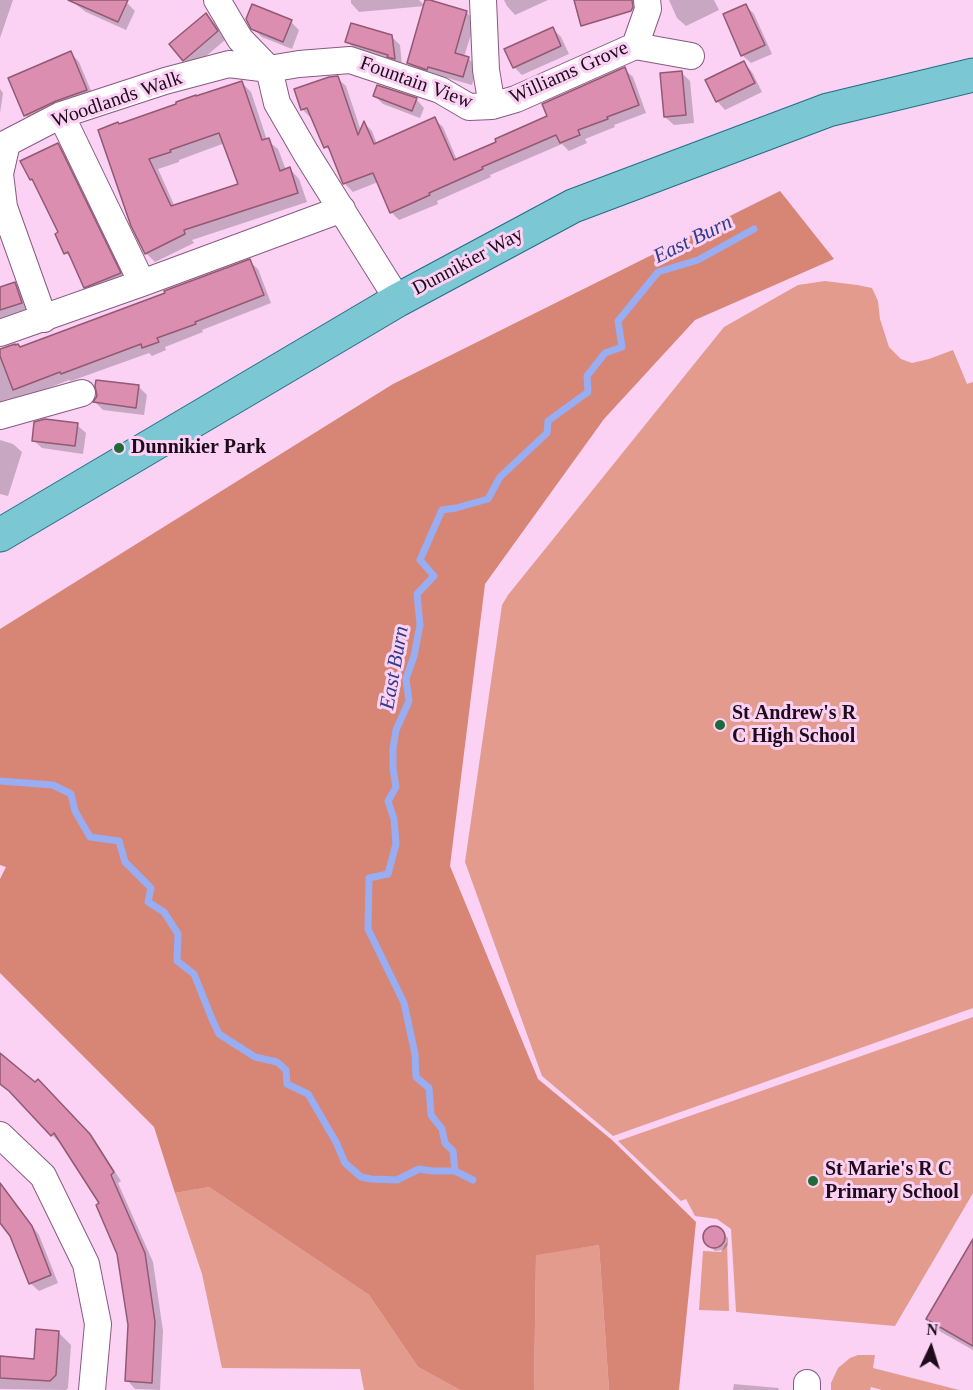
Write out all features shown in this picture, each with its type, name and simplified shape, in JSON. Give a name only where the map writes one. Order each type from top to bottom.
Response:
[{"type":"main road","name":"Dunnikier Way","points":[[0,535],[398,300],[573,206],[828,110],[973,75]]},
{"type":"street","points":[[217,0],[240,39],[269,69],[277,103],[398,300]]},
{"type":"street","name":"Williams Grove","points":[[483,0],[486,70],[492,106],[516,99],[635,46],[648,9],[647,0]]},
{"type":"street","points":[[635,46],[691,56]]},
{"type":"street","name":"Fountain View","points":[[269,69],[350,60],[440,90],[469,107],[492,106]]},
{"type":"street","name":"Woodlands Walk","points":[[44,319],[4,207],[0,174],[3,142],[61,115],[165,81],[229,64],[269,69]]},
{"type":"street","points":[[61,115],[142,283]]},
{"type":"street","points":[[0,333],[44,319],[342,208]]},
{"type":"street","points":[[0,416],[82,393]]},
{"type":"street","points":[[0,1135],[43,1176],[86,1264],[98,1324],[92,1390]]},
{"type":"shaded area","points":[[780,191],[834,259],[695,320],[604,419],[485,584],[450,866],[538,1079],[612,1140],[696,1222],[679,1390],[609,1390],[599,1245],[536,1255],[534,1390],[460,1390],[418,1367],[369,1295],[209,1187],[175,1193],[154,1127],[0,973],[0,879],[6,867],[0,865],[0,629],[393,384]]},
{"type":"shaded area","name":"St Andrew's R C High School","points":[[825,281],[872,288],[878,301],[880,319],[889,347],[901,359],[912,363],[953,350],[967,384],[973,382],[973,1008],[613,1136],[542,1076],[465,862],[502,605],[724,327],[798,285]]},
{"type":"shaded area","name":"St Marie's R C Primary School","points":[[973,1017],[973,1193],[895,1326],[736,1312],[731,1229],[717,1219],[695,1216],[686,1199],[681,1201],[618,1141]]},
{"type":"shaded area","points":[[209,1187],[369,1295],[418,1367],[460,1390],[364,1390],[360,1369],[222,1368],[202,1274],[175,1193]]},
{"type":"shaded area","points":[[727,1242],[729,1311],[699,1310],[703,1251],[721,1252]]},
{"type":"shaded area","points":[[599,1245],[609,1390],[534,1390],[536,1254]]},
{"type":"shaded area","points":[[858,1355],[875,1355],[873,1368],[959,1390],[882,1390],[871,1387],[870,1390],[831,1390],[831,1383],[838,1368],[850,1358]]},
{"type":"building","points":[[68,0],[128,0],[118,22]]},
{"type":"building","points":[[425,0],[467,11],[455,53],[469,57],[463,77],[428,67],[427,70],[407,63]]},
{"type":"building","points":[[574,0],[632,0],[633,7],[631,11],[581,26]]},
{"type":"building","points":[[252,4],[292,20],[283,42],[251,29],[246,19]]},
{"type":"building","points":[[746,4],[765,45],[741,56],[723,14]]},
{"type":"building","points":[[206,13],[218,31],[183,61],[169,44]]},
{"type":"building","points":[[351,23],[392,35],[395,59],[345,42]]},
{"type":"building","points":[[553,27],[561,46],[513,68],[504,49]]},
{"type":"building","points":[[71,51],[87,90],[24,116],[8,78]]},
{"type":"building","points":[[744,61],[755,83],[716,102],[705,80]]},
{"type":"building","points":[[625,67],[639,105],[578,130],[580,135],[560,143],[556,135],[482,167],[483,169],[390,213],[373,173],[343,184],[328,146],[324,148],[307,108],[301,110],[294,89],[338,76],[358,135],[364,121],[374,144],[435,117],[454,160],[547,116],[542,104]]},
{"type":"building","points":[[682,71],[686,115],[664,117],[660,73]]},
{"type":"building","points":[[242,81],[262,140],[269,138],[280,171],[290,167],[298,193],[184,230],[185,234],[145,254],[131,226],[98,130]],"holes":[[[219,133],[238,184],[171,206],[149,159]]]},
{"type":"building","points":[[377,85],[417,98],[412,111],[373,96]]},
{"type":"building","points":[[58,143],[121,273],[84,288],[68,252],[64,254],[55,234],[58,232],[32,179],[30,180],[20,161]]},
{"type":"building","points":[[250,259],[264,295],[157,338],[159,342],[142,348],[141,344],[13,390],[0,356],[0,349],[15,344],[20,347]]},
{"type":"building","points":[[15,282],[22,303],[0,310],[0,287]]},
{"type":"building","points":[[96,380],[139,385],[136,408],[93,402],[97,396]]},
{"type":"building","points":[[45,419],[78,423],[75,446],[32,441],[34,422]]},
{"type":"building","points":[[0,1053],[35,1082],[38,1079],[90,1134],[114,1172],[111,1175],[145,1253],[155,1322],[152,1383],[125,1381],[128,1325],[117,1254],[96,1205],[99,1203],[54,1133],[51,1136],[0,1084]]},
{"type":"building","points":[[0,1183],[32,1226],[51,1275],[29,1284],[10,1236],[0,1223]]},
{"type":"building","points":[[714,1226],[722,1229],[725,1237],[722,1245],[714,1248],[706,1245],[703,1237],[706,1229]]},
{"type":"building","points":[[973,1239],[973,1346],[926,1319]]},
{"type":"building","points":[[36,1329],[59,1331],[56,1375],[50,1381],[0,1378],[0,1356],[34,1359]]},
{"type":"waterway","name":"East Burn","points":[[455,1171],[453,1151],[445,1143],[442,1129],[431,1115],[429,1088],[416,1077],[415,1054],[404,1003],[368,929],[369,878],[388,874],[396,844],[394,819],[388,801],[396,787],[393,748],[396,730],[409,701],[406,679],[414,656],[420,625],[417,594],[434,576],[420,560],[442,510],[488,499],[500,477],[547,433],[548,421],[588,392],[587,376],[605,353],[622,347],[618,321],[658,272],[698,260],[754,229]]},
{"type":"waterway","points":[[0,781],[53,785],[71,794],[75,811],[90,837],[119,841],[125,862],[151,888],[148,902],[164,912],[178,934],[177,961],[194,974],[219,1034],[255,1057],[277,1062],[286,1070],[287,1084],[308,1094],[336,1142],[345,1163],[361,1177],[397,1180],[419,1169],[455,1171],[473,1180]]},
{"type":"place","name":"Dunnikier Park","points":[[119,448]]},
{"type":"place","name":"St Andrew's R C High School","points":[[720,725]]},
{"type":"place","name":"St Marie's R C Primary School","points":[[813,1181]]}]
